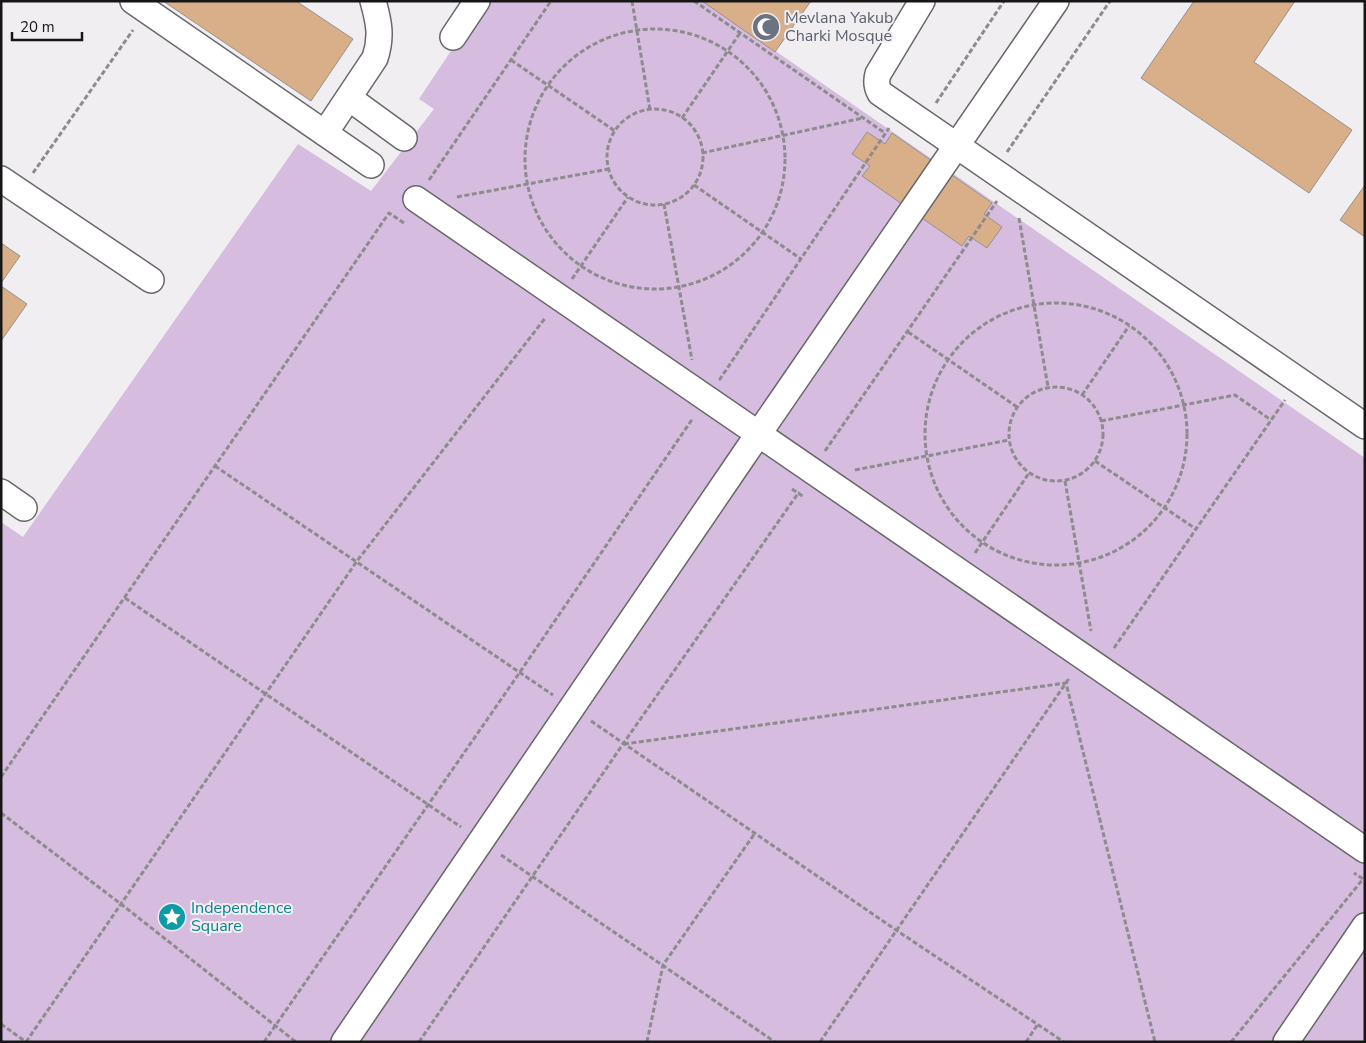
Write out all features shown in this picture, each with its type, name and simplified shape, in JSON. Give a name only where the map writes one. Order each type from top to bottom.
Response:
[{"type":"street","points":[[325,133],[375,58],[379,46],[379,22],[373,1]]},
{"type":"street","points":[[453,37],[477,1]]},
{"type":"street","points":[[922,1],[878,74],[876,81],[880,93],[1365,426]]},
{"type":"street","points":[[344,1042],[480,840],[1056,1]]},
{"type":"street","points":[[140,6],[371,165]]},
{"type":"street","points":[[349,98],[404,138]]},
{"type":"street","points":[[11,185],[151,280]]},
{"type":"street","points":[[416,199],[566,289],[714,389],[758,434],[1365,850]]},
{"type":"street","points":[[1,492],[24,508]]},
{"type":"street","points":[[1286,1042],[1365,926]]},
{"type":"path","points":[[416,199],[551,1]]},
{"type":"path","points":[[632,1],[650,110]]},
{"type":"path","points":[[264,1042],[714,389],[886,133],[694,1]]},
{"type":"path","points":[[923,123],[1004,1]]},
{"type":"path","points":[[994,172],[1110,1]]},
{"type":"path","points":[[11,185],[140,6]]},
{"type":"path","points":[[636,29],[680,30],[700,36],[727,51],[738,58],[753,73],[766,90],[776,109],[783,135],[786,151],[785,173],[781,194],[774,214],[763,233],[749,250],[733,264],[715,275],[679,287],[652,289],[631,287],[610,281],[590,272],[557,245],[544,227],[534,208],[527,184],[525,166],[526,138],[536,103],[547,84],[561,68],[589,46],[615,34],[636,29]]},
{"type":"path","points":[[682,118],[740,33]]},
{"type":"path","points":[[511,60],[615,131]]},
{"type":"path","points":[[650,110],[671,112],[682,118],[691,126],[698,137],[702,152],[703,161],[694,185],[686,194],[664,204],[652,205],[628,197],[612,178],[609,169],[607,154],[615,131],[634,114],[650,110]]},
{"type":"path","points":[[702,152],[864,118]]},
{"type":"path","points":[[451,198],[609,169]]},
{"type":"path","points":[[694,185],[801,259]]},
{"type":"path","points":[[1,1024],[26,1042],[357,562],[545,318],[628,197]]},
{"type":"path","points":[[818,446],[826,452],[998,201]]},
{"type":"path","points":[[664,204],[692,360]]},
{"type":"path","points":[[1,777],[389,213],[406,224]]},
{"type":"path","points":[[1027,221],[1019,216],[1048,387]]},
{"type":"path","points":[[1059,303],[1081,306],[1102,312],[1121,320],[1129,326],[1155,348],[1168,365],[1178,384],[1184,405],[1187,426],[1185,455],[1175,490],[1165,508],[1151,525],[1134,539],[1096,559],[1079,562],[1054,565],[1011,557],[974,535],[958,520],[945,503],[935,484],[928,456],[926,420],[930,399],[938,378],[948,360],[962,343],[978,329],[997,317],[1034,305],[1059,303]]},
{"type":"path","points":[[1082,395],[1129,326]]},
{"type":"path","points":[[908,332],[1017,407]]},
{"type":"path","points":[[684,355],[699,365]]},
{"type":"path","points":[[713,374],[714,389]]},
{"type":"path","points":[[1114,648],[1298,381]]},
{"type":"path","points":[[714,389],[728,384]]},
{"type":"path","points":[[1048,387],[1059,387],[1082,395],[1092,403],[1101,421],[1103,438],[1101,450],[1095,461],[1082,474],[1064,481],[1052,482],[1029,474],[1013,455],[1009,440],[1008,431],[1017,407],[1024,398],[1048,387]]},
{"type":"path","points":[[1101,421],[1235,395],[1271,420]]},
{"type":"path","points":[[684,414],[692,419]]},
{"type":"path","points":[[854,471],[1009,440]]},
{"type":"path","points":[[1095,461],[1196,529]]},
{"type":"path","points":[[215,466],[755,832],[896,930],[1064,1042]]},
{"type":"path","points":[[975,553],[1029,474]]},
{"type":"path","points":[[1064,481],[1091,632]]},
{"type":"path","points":[[790,488],[806,499]]},
{"type":"path","points":[[419,1042],[798,493]]},
{"type":"path","points":[[125,598],[775,1042]]},
{"type":"path","points":[[820,1042],[1070,677]]},
{"type":"path","points":[[623,744],[1066,683]]},
{"type":"path","points":[[1066,683],[1154,1042]]},
{"type":"path","points":[[1,813],[121,904],[296,1042]]},
{"type":"path","points":[[647,1042],[664,965],[755,832]]},
{"type":"path","points":[[1231,1042],[1364,878],[1347,868]]},
{"type":"path","points":[[1026,1042],[1038,1024]]},
{"type":"shaded area","points":[[484,1],[703,1],[1365,458],[1365,1042],[1,1042],[1,522],[23,537],[298,144],[371,191],[434,109],[419,99]]},
{"type":"building","points":[[163,1],[296,1],[353,39],[311,101]]},
{"type":"building","name":"Mevlana Yakub Charki Mosque","points":[[702,1],[811,1],[775,52]]},
{"type":"building","points":[[1194,1],[1295,1],[1254,62],[1352,130],[1309,193],[1141,78]]},
{"type":"building","points":[[867,132],[885,144],[892,133],[992,203],[984,214],[1002,227],[987,248],[969,236],[962,246],[862,176],[870,166],[852,154]]},
{"type":"building","points":[[1365,185],[1365,237],[1340,220]]},
{"type":"building","points":[[1,243],[20,256],[1,283]]},
{"type":"building","points":[[1,286],[27,304],[1,341]]},
{"type":"place","name":"Mevlana Yakub Charki Mosque","points":[[766,27]]},
{"type":"place","name":"Independence Square","points":[[172,917]]}]
